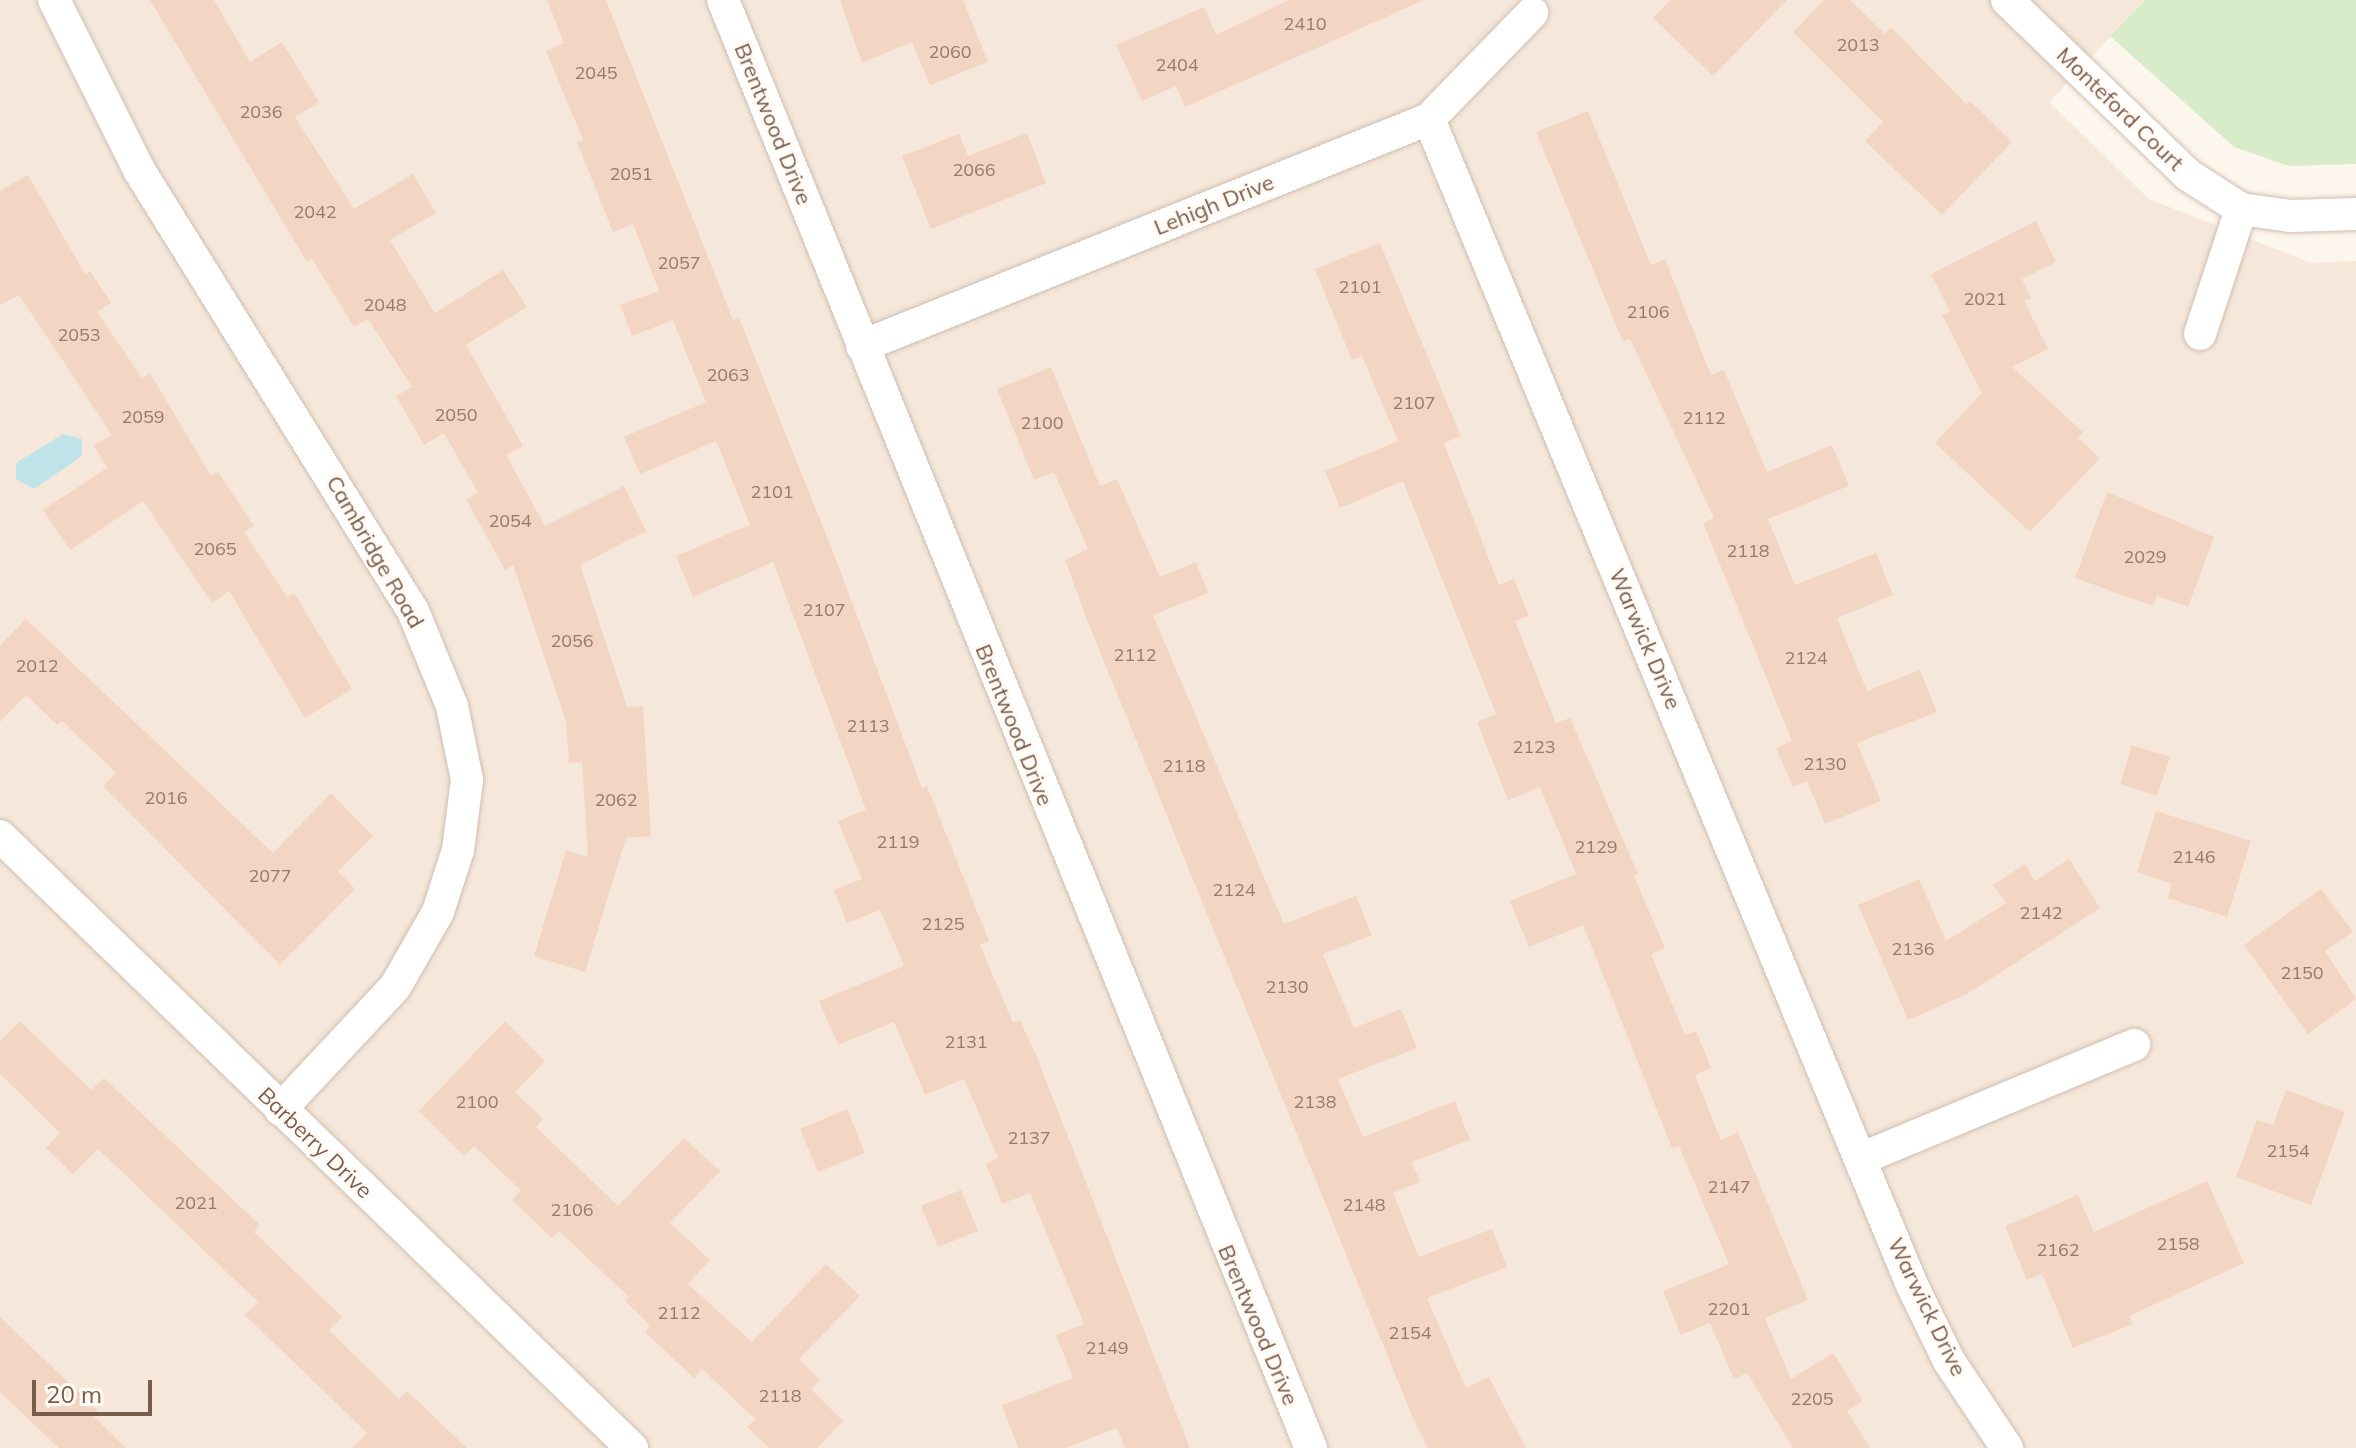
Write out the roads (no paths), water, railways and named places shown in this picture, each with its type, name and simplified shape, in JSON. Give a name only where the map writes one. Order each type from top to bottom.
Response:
[{"type":"street","name":"Cambridge Road","points":[[54,0],[139,170],[413,611],[452,706],[467,780],[458,850],[438,912],[395,987],[280,1110]]},
{"type":"street","name":"Brentwood Drive","points":[[723,0],[1311,1448]]},
{"type":"street","name":"Monteford Court","points":[[2007,0],[2188,175],[2241,209],[2290,216],[2356,214]]},
{"type":"street","name":"Lehigh Drive","points":[[862,346],[1429,119],[1532,13]]},
{"type":"street","name":"Warwick Drive","points":[[1429,119],[1860,1159],[1949,1361],[2007,1448]]},
{"type":"street","points":[[2200,334],[2241,209]]},
{"type":"street","name":"Barberry Drive","points":[[0,836],[632,1448]]},
{"type":"street","points":[[1860,1159],[2134,1045]]},
{"type":"water","points":[[63,434],[82,439],[82,456],[34,489],[16,479],[16,463]]}]
